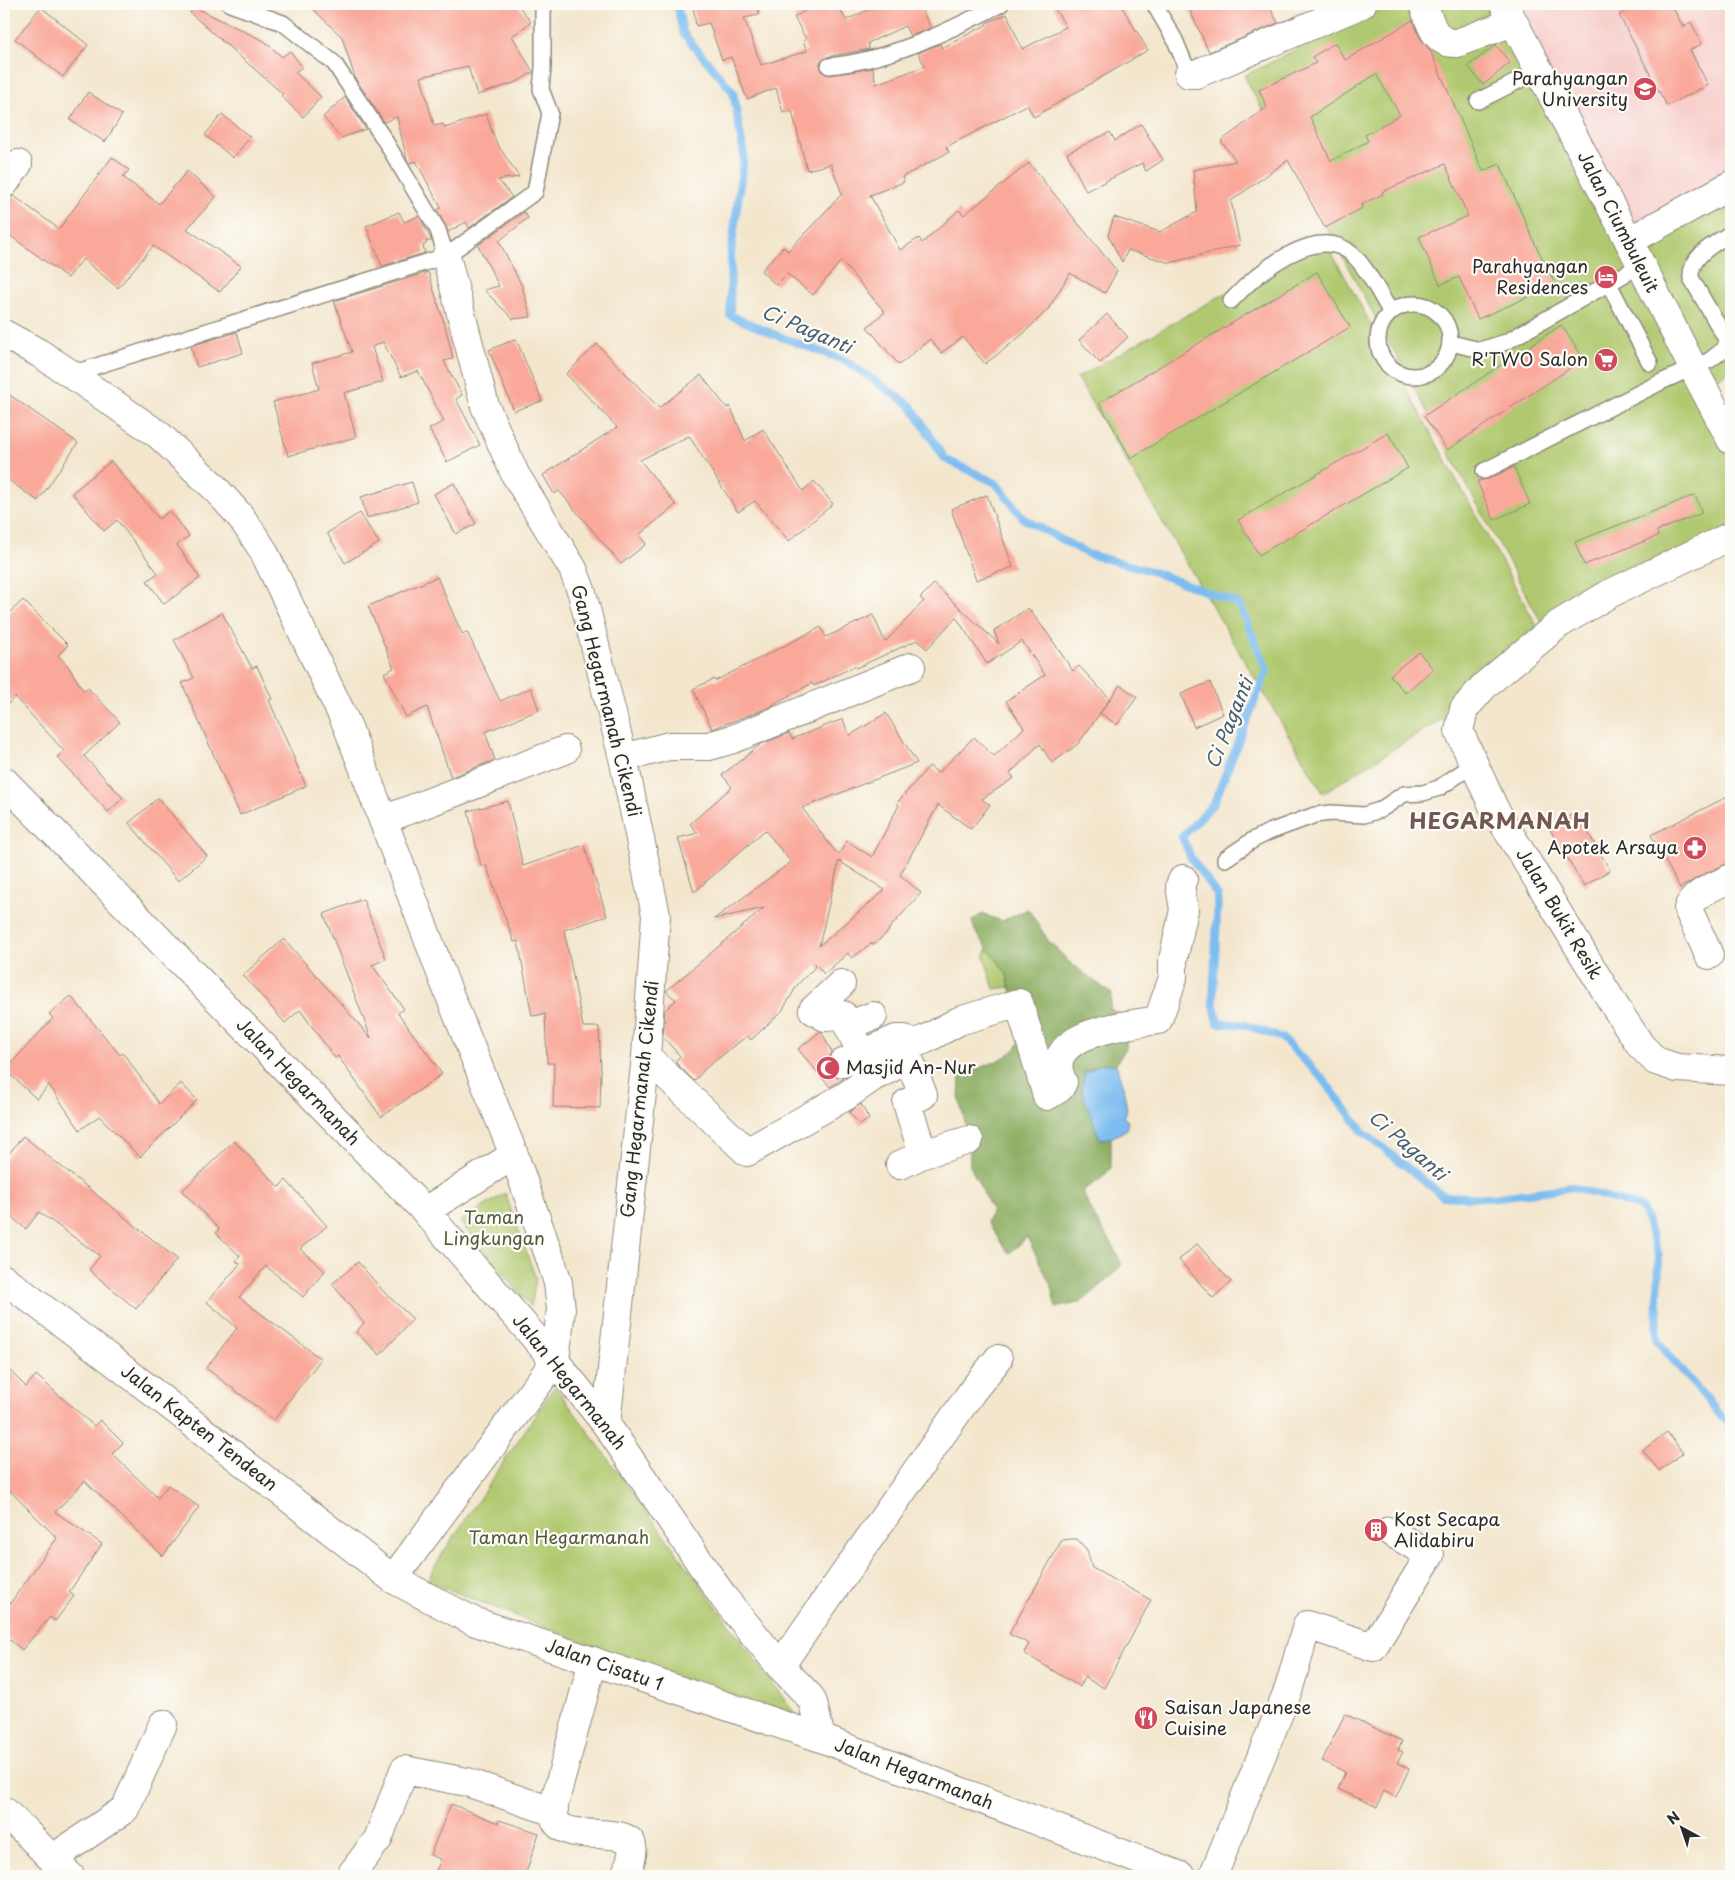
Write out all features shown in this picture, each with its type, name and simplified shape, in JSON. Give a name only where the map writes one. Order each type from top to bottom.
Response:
[{"type":"street","points":[[1189,74],[1196,74],[1362,4]]},
{"type":"street","points":[[1423,4],[1436,36],[1450,43],[1457,43],[1509,13]]},
{"type":"street","name":"Jalan Ciumbuleuit","points":[[1509,13],[1731,440]]},
{"type":"street","points":[[1629,241],[1730,188]]},
{"type":"street","name":"Gang Hegarmanah Cikendi","points":[[446,256],[485,406],[515,474],[573,569],[584,602],[623,758],[656,915],[646,1056],[606,1424]]},
{"type":"street","points":[[4,334],[39,353],[159,435],[214,487],[242,517],[263,550],[347,725],[444,981],[514,1155],[558,1283],[561,1309],[555,1360],[393,1579]]},
{"type":"street","name":"Jalan Bukit Resik","points":[[1731,536],[1609,594],[1559,624],[1485,685],[1464,709],[1459,731],[1494,808],[1641,1046],[1656,1061],[1677,1068],[1731,1071]]},
{"type":"street","points":[[623,758],[668,746],[709,746],[733,739],[911,667]]},
{"type":"street","points":[[383,820],[566,750]]},
{"type":"street","name":"Jalan Hegarmanah","points":[[4,781],[425,1211],[555,1360],[606,1424],[724,1598],[780,1666],[812,1700],[821,1738],[1181,1876]]},
{"type":"street","points":[[1709,955],[1688,909],[1689,905],[1696,898],[1731,878]]},
{"type":"street","points":[[646,1056],[747,1152],[846,1096],[926,1038],[959,1021],[1019,1003],[1047,1096],[1060,1088],[1063,1082],[1059,1074],[1057,1061],[1063,1050],[1090,1034],[1106,1029],[1158,1020],[1173,978],[1173,960],[1184,910],[1180,885],[1183,879]]},
{"type":"street","points":[[841,984],[813,1010],[825,1016],[843,1015],[848,1026],[853,1059],[896,1039],[904,1039],[923,1094],[907,1102],[912,1159],[969,1140]]},
{"type":"street","points":[[848,1026],[873,1016]]},
{"type":"street","points":[[425,1211],[514,1155]]},
{"type":"street","name":"Jalan Kapten Tendean","points":[[4,1279],[393,1579]]},
{"type":"street","points":[[780,1666],[973,1390],[998,1359]]},
{"type":"street","points":[[1213,1876],[1288,1688],[1307,1625],[1373,1647],[1430,1555],[1389,1531]]},
{"type":"street","name":"Jalan Cisatu 1","points":[[393,1579],[473,1621],[821,1738]]},
{"type":"street","points":[[593,1661],[554,1804],[554,1817],[558,1824],[575,1833],[620,1836],[630,1841],[632,1846],[631,1856],[624,1876]]},
{"type":"street","points":[[4,1811],[61,1868],[125,1809],[163,1724]]},
{"type":"street","points":[[350,1876],[378,1839],[404,1770],[467,1782],[554,1812]]},
{"type":"lane","name":"Gang Hegarmanah Cikendi","points":[[230,4],[283,23],[334,63],[384,139],[438,230],[446,256]]},
{"type":"lane","points":[[71,374],[446,256],[535,192],[550,113],[541,89],[543,12],[545,4]]},
{"type":"lane","points":[[829,66],[854,64],[884,56],[958,27],[1002,4]]},
{"type":"lane","points":[[1154,4],[1175,40],[1189,74]]},
{"type":"lane","points":[[1478,101],[1540,70]]},
{"type":"lane","points":[[1484,472],[1661,382],[1710,360],[1724,349],[1726,339],[1691,278],[1691,266],[1701,255],[1731,233]]},
{"type":"lane","points":[[1231,300],[1263,270],[1300,249],[1321,243],[1338,246],[1352,254],[1368,274],[1390,312]]},
{"type":"lane","points":[[1451,343],[1480,350],[1506,342],[1641,265]]},
{"type":"lane","points":[[1608,284],[1650,363]]},
{"type":"lane","points":[[1418,303],[1431,307],[1442,316],[1449,329],[1451,343],[1447,357],[1437,368],[1424,375],[1410,377],[1397,372],[1385,364],[1379,351],[1377,336],[1381,322],[1390,312],[1403,305],[1418,303]]},
{"type":"lane","points":[[1224,859],[1269,832],[1315,815],[1364,815],[1380,810],[1404,794],[1423,793],[1439,788],[1474,764]]},
{"type":"shaded area","name":"Parahyangan University","points":[[1515,4],[1731,4],[1731,175],[1631,234]]},
{"type":"green space","points":[[1385,4],[1497,4],[1628,251],[1731,194],[1731,370],[1695,392],[1731,459],[1731,527],[1544,627],[1244,76]]},
{"type":"green space","points":[[1323,237],[1537,626],[1449,715],[1323,793],[1077,378]]},
{"type":"green space","points":[[1028,909],[1048,940],[1069,962],[1112,994],[1110,1009],[1129,1019],[1126,1048],[1116,1064],[1101,1064],[1085,1072],[1094,1124],[1100,1139],[1111,1138],[1111,1168],[1101,1179],[1082,1191],[1097,1221],[1114,1247],[1122,1265],[1082,1302],[1056,1308],[1050,1283],[1027,1237],[1009,1254],[987,1222],[992,1210],[970,1166],[969,1140],[959,1097],[960,1076],[1005,1057],[1016,1048],[1024,1034],[1006,973],[975,931],[972,921],[982,914],[1002,921]]},
{"type":"green space","points":[[988,948],[1006,973],[1010,987],[994,989],[984,956]]},
{"type":"green space","name":"Taman Lingkungan","points":[[505,1193],[536,1279],[531,1307],[460,1222]]},
{"type":"green space","name":"Taman Hegarmanah","points":[[555,1386],[795,1714],[655,1669],[427,1581],[444,1551]]},
{"type":"water","points":[[1101,1064],[1116,1064],[1127,1109],[1123,1117],[1128,1121],[1126,1130],[1111,1138],[1100,1139],[1081,1089],[1085,1073]]},
{"type":"building","points":[[308,4],[517,4],[531,22],[512,36],[533,72],[517,82],[477,95],[468,66],[421,77],[434,126],[443,124],[445,128],[486,114],[496,142],[519,177],[498,180],[512,197],[469,228],[466,222],[448,232],[437,210],[441,208],[416,161],[409,163],[407,160],[397,117],[384,122],[355,78],[342,37]]},
{"type":"building","points":[[758,4],[759,15],[744,18],[761,65],[807,51],[803,41],[806,39],[794,17],[818,4],[837,4],[846,20],[881,4],[919,4],[931,28],[910,36],[905,26],[868,43],[869,49],[827,57],[820,63],[821,71],[830,75],[873,68],[876,84],[925,66],[918,53],[940,44],[942,48],[986,25],[986,23],[1007,14],[1022,49],[1066,27],[1052,4],[1120,4],[1148,50],[1034,117],[1027,105],[946,147],[949,152],[902,177],[904,182],[870,195],[900,250],[919,238],[922,243],[959,210],[964,215],[1029,163],[1117,271],[1105,293],[1070,273],[1048,309],[1022,335],[985,364],[963,337],[941,353],[930,339],[899,365],[867,327],[885,312],[841,261],[813,295],[787,274],[776,285],[761,271],[783,247],[788,251],[842,194],[831,164],[807,170],[792,111],[783,113],[776,88],[747,99],[731,57],[722,60],[709,23],[696,26],[693,5]]},
{"type":"building","points":[[1187,4],[1268,4],[1278,23],[1209,52]]},
{"type":"building","points":[[1640,4],[1671,4],[1683,27],[1691,22],[1702,44],[1690,50],[1708,85],[1667,106],[1619,15]]},
{"type":"building","points":[[41,7],[88,45],[63,77],[15,39]]},
{"type":"building","points":[[194,7],[264,41],[282,57],[290,51],[302,67],[295,72],[321,97],[303,117],[281,96],[283,94],[190,13]]},
{"type":"building","points":[[1413,20],[1420,38],[1430,50],[1483,171],[1500,164],[1535,244],[1556,285],[1478,319],[1459,277],[1440,285],[1419,237],[1468,216],[1445,164],[1382,192],[1383,194],[1361,205],[1362,208],[1325,228],[1288,160],[1231,201],[1240,245],[1170,263],[1128,250],[1122,262],[1108,235],[1114,217],[1160,232],[1197,212],[1193,170],[1236,161],[1221,141],[1267,107],[1259,90],[1316,63],[1312,57],[1335,43],[1345,60]],"holes":[[[1376,74],[1400,115],[1365,135],[1368,141],[1331,161],[1310,117]]]},
{"type":"building","points":[[1496,45],[1510,63],[1483,85],[1468,66]]},
{"type":"building","points":[[88,92],[122,115],[105,142],[70,120]]},
{"type":"building","points":[[345,97],[366,129],[341,138],[323,117]]},
{"type":"building","points":[[222,114],[250,137],[233,158],[205,135]]},
{"type":"building","points":[[1141,124],[1163,160],[1146,171],[1142,163],[1086,191],[1067,153],[1110,132],[1115,141]]},
{"type":"building","points":[[112,157],[129,170],[123,177],[159,204],[187,171],[216,197],[187,229],[241,266],[220,292],[153,246],[118,288],[83,259],[68,278],[4,231],[4,199],[14,196],[59,229]]},
{"type":"building","points":[[399,212],[404,222],[419,216],[432,241],[426,241],[426,244],[423,246],[425,253],[382,266],[366,226]]},
{"type":"building","points":[[524,212],[528,218],[499,241],[522,286],[531,317],[513,319],[484,290],[499,286],[478,245]]},
{"type":"building","points":[[428,272],[446,329],[453,359],[444,361],[462,395],[456,399],[480,445],[447,462],[429,429],[444,421],[418,371],[401,377],[383,342],[372,347],[383,382],[344,393],[356,437],[288,456],[273,402],[319,389],[312,363],[352,352],[334,301]]},
{"type":"building","points":[[1317,272],[1350,327],[1131,458],[1099,403]]},
{"type":"building","points":[[1107,314],[1128,337],[1100,363],[1079,340]]},
{"type":"building","points":[[1561,325],[1584,359],[1447,450],[1424,416]]},
{"type":"building","points":[[237,332],[243,353],[197,367],[191,346]]},
{"type":"building","points":[[516,339],[542,401],[514,411],[489,350]]},
{"type":"building","points":[[597,344],[659,408],[701,375],[727,408],[730,406],[745,441],[763,429],[803,491],[814,481],[833,504],[789,541],[755,501],[738,512],[689,436],[640,460],[676,505],[639,535],[646,544],[621,564],[559,491],[554,494],[543,475],[617,427],[566,374]]},
{"type":"building","points":[[4,391],[78,443],[38,501],[4,477]]},
{"type":"building","points":[[1388,433],[1408,468],[1259,555],[1238,520]]},
{"type":"building","points":[[111,461],[159,519],[169,511],[189,536],[177,545],[200,578],[164,604],[147,581],[158,573],[117,520],[104,531],[72,493]]},
{"type":"building","points":[[1514,467],[1530,504],[1494,520],[1477,481],[1488,479]]},
{"type":"building","points":[[412,482],[418,502],[367,518],[361,497]]},
{"type":"building","points":[[454,483],[476,524],[456,534],[434,494]]},
{"type":"building","points":[[987,495],[1013,567],[976,580],[951,509]]},
{"type":"building","points":[[1695,495],[1702,513],[1657,531],[1658,536],[1584,565],[1575,542]]},
{"type":"building","points":[[360,513],[379,543],[345,563],[327,533]]},
{"type":"building","points":[[437,577],[462,634],[467,632],[500,701],[531,688],[539,710],[485,732],[495,760],[451,777],[427,707],[406,717],[384,673],[394,668],[368,606]]},
{"type":"building","points":[[934,584],[999,644],[994,631],[1028,608],[1073,671],[1079,666],[1110,699],[1078,744],[1052,763],[1040,744],[1010,773],[1014,778],[982,799],[990,805],[971,829],[938,805],[900,875],[921,893],[889,931],[873,945],[872,943],[852,958],[848,953],[824,974],[815,963],[814,968],[798,984],[782,1011],[751,1040],[747,1036],[706,1068],[694,1081],[675,1062],[680,1056],[663,1037],[665,1010],[676,1000],[666,991],[764,908],[714,919],[791,862],[765,830],[694,892],[678,838],[698,833],[690,824],[732,787],[722,775],[761,744],[789,733],[792,739],[843,719],[849,736],[886,713],[917,763],[802,808],[838,855],[847,841],[872,857],[899,805],[897,803],[929,766],[938,773],[974,737],[994,756],[1024,728],[1006,701],[1045,675],[1022,641],[987,664],[956,617],[927,649],[917,640],[856,668],[855,666],[814,686],[812,683],[773,706],[712,729],[693,689],[714,679],[715,681],[821,627],[826,637],[873,615],[885,642],[924,601],[920,598]],"holes":[[[839,861],[885,890],[819,946]]]},
{"type":"building","points":[[23,600],[68,645],[58,655],[68,666],[83,690],[88,688],[120,722],[84,756],[123,798],[108,812],[57,757],[64,751],[15,697],[4,708],[4,618]]},
{"type":"building","points":[[222,613],[252,668],[257,666],[272,699],[269,700],[306,786],[240,815],[182,683],[194,678],[174,640]]},
{"type":"building","points":[[1419,652],[1433,669],[1405,693],[1390,675]]},
{"type":"building","points":[[1210,682],[1223,714],[1194,727],[1181,694]]},
{"type":"building","points":[[1120,685],[1137,697],[1117,725],[1100,713]]},
{"type":"building","name":"Apotek Arsaya","points":[[1731,795],[1731,862],[1706,873],[1680,888],[1651,835]]},
{"type":"building","points":[[158,798],[207,856],[178,881],[129,823]]},
{"type":"building","points":[[508,801],[523,866],[584,845],[607,916],[564,930],[583,1027],[599,1027],[600,1108],[553,1107],[554,1063],[547,1063],[545,1014],[532,1016],[518,941],[514,942],[486,865],[481,866],[468,811]]},
{"type":"building","points":[[1576,812],[1610,870],[1584,886],[1549,828]]},
{"type":"building","points":[[363,899],[386,959],[372,965],[404,1009],[398,1013],[442,1074],[381,1117],[338,1056],[335,1058],[300,1010],[285,1023],[243,975],[284,939],[371,1038],[324,914]]},
{"type":"building","points":[[71,996],[120,1055],[123,1053],[159,1104],[181,1083],[197,1100],[140,1157],[99,1116],[80,1130],[49,1085],[37,1099],[5,1070],[53,1018],[49,1014]]},
{"type":"building","name":"Masjid An-Nur","points":[[821,1031],[832,1052],[828,1061],[829,1070],[834,1076],[844,1078],[830,1087],[798,1049]]},
{"type":"building","points":[[861,1104],[869,1119],[860,1125],[849,1112]]},
{"type":"building","points":[[23,1136],[177,1259],[136,1309],[89,1270],[100,1256],[39,1212],[26,1229],[4,1211],[4,1160]]},
{"type":"building","points":[[234,1141],[279,1187],[286,1180],[327,1226],[300,1249],[325,1271],[303,1297],[266,1266],[239,1297],[321,1359],[274,1420],[206,1368],[237,1328],[207,1302],[240,1264],[236,1261],[240,1256],[216,1233],[219,1229],[182,1191]]},
{"type":"building","points":[[1197,1244],[1231,1282],[1213,1298],[1179,1260]]},
{"type":"building","points":[[358,1262],[384,1292],[413,1319],[380,1355],[356,1332],[364,1323],[332,1284]]},
{"type":"building","points":[[4,1365],[26,1387],[36,1375],[94,1426],[100,1420],[123,1443],[112,1454],[158,1498],[168,1485],[199,1507],[163,1556],[85,1481],[55,1512],[102,1544],[69,1592],[74,1596],[55,1621],[50,1617],[22,1650],[4,1635],[4,1612],[57,1538],[4,1485]]},
{"type":"building","points":[[1667,1432],[1683,1453],[1659,1471],[1643,1450]]},
{"type":"building","points":[[1077,1539],[1087,1550],[1092,1568],[1151,1600],[1104,1688],[1084,1677],[1080,1687],[1024,1653],[1029,1644],[1009,1634],[1062,1540]]},
{"type":"building","points":[[1345,1714],[1402,1741],[1398,1750],[1403,1752],[1397,1763],[1409,1769],[1396,1797],[1384,1791],[1377,1807],[1338,1789],[1345,1772],[1322,1761]]},
{"type":"building","points":[[451,1804],[498,1823],[499,1820],[539,1833],[525,1876],[434,1876],[441,1859],[430,1855]]},
{"type":"waterway","name":"Ci Paganti","points":[[677,4],[683,33],[733,92],[744,155],[731,253],[730,315],[773,334],[846,361],[911,406],[945,459],[996,483],[1024,519],[1088,554],[1151,571],[1239,604],[1267,670],[1214,803],[1182,837],[1191,858],[1218,896],[1213,1000],[1218,1023],[1245,1025],[1282,1038],[1323,1079],[1363,1132],[1443,1196],[1491,1198],[1573,1187],[1642,1208],[1659,1255],[1657,1341],[1731,1428]]},
{"type":"place","name":"Parahyangan University","points":[[1645,89]]},
{"type":"place","name":"Parahyangan Residences","points":[[1606,277]]},
{"type":"place","name":"R'TWO Salon","points":[[1606,360]]},
{"type":"place","name":"Apotek Arsaya","points":[[1695,848]]},
{"type":"place","name":"Masjid An-Nur","points":[[828,1068]]},
{"type":"place","name":"Kost Secapa Alidabiru","points":[[1376,1530]]},
{"type":"place","name":"Saisan Japanese Cuisine","points":[[1146,1718]]},
{"type":"district","name":"HEGARMANAH","points":[[1500,821]]}]
